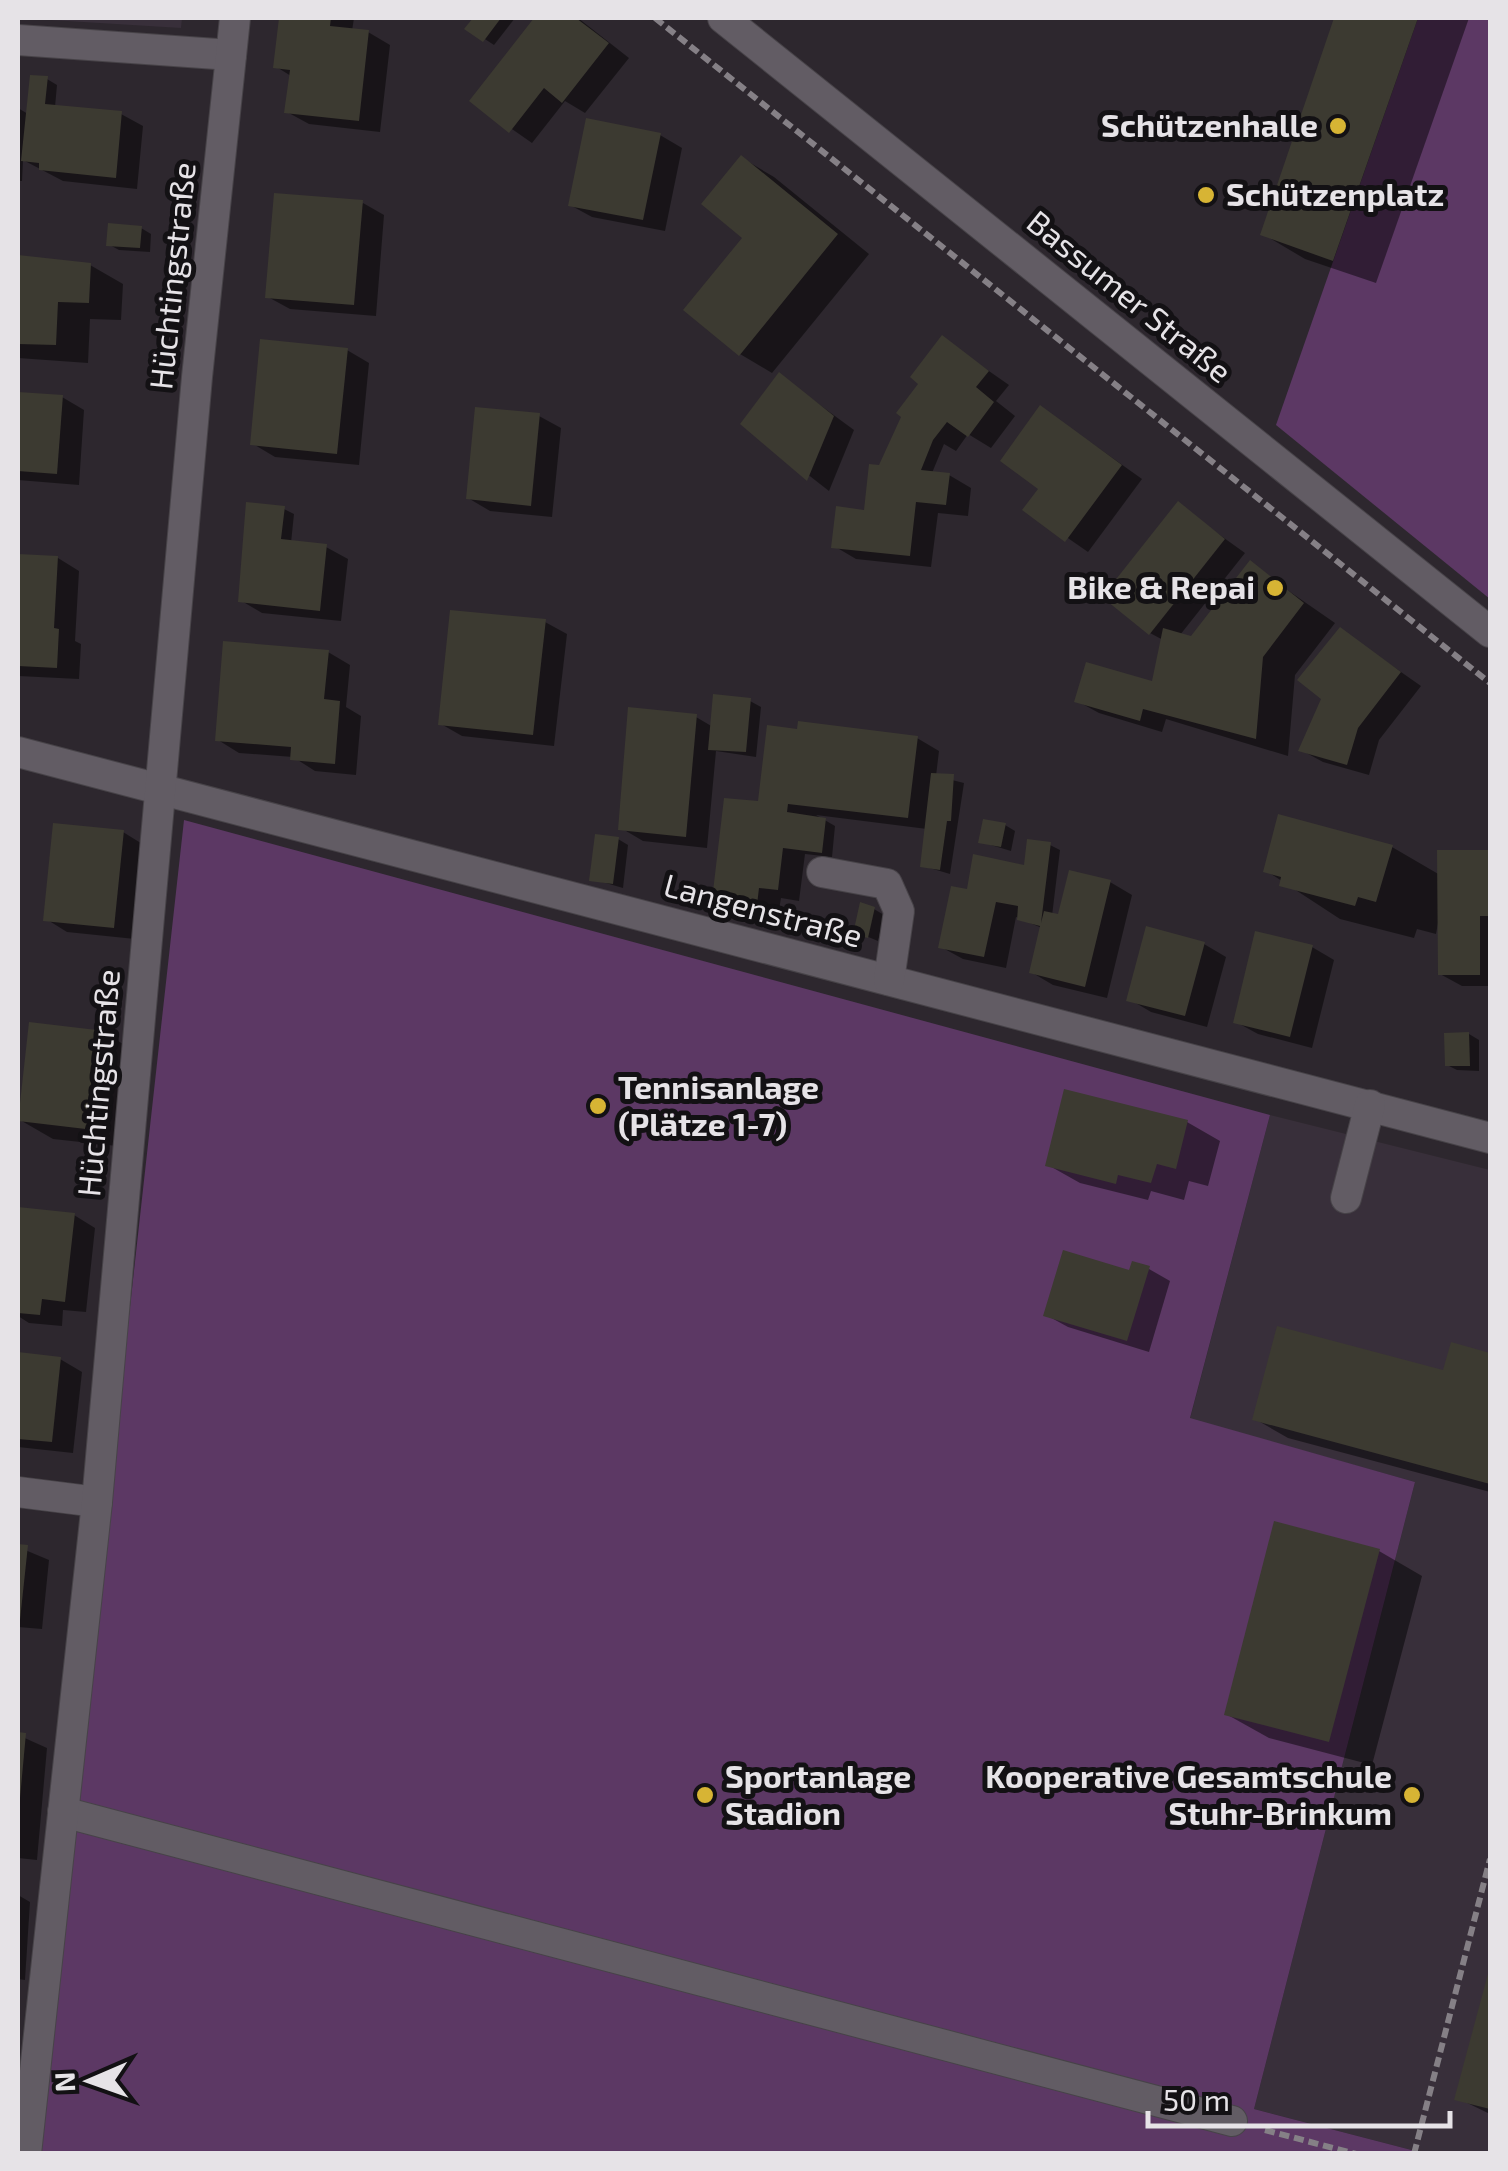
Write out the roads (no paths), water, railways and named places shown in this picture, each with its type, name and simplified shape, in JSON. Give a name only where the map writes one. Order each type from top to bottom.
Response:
[{"type":"street","name":"Hüchtingstraße","points":[[26,2154],[97,1502],[160,790],[235,18]]},
{"type":"street","name":"Bassumer Straße","points":[[723,18],[1490,632]]},
{"type":"street","points":[[18,40],[232,55]]},
{"type":"street","name":"Langenstraße","points":[[18,752],[1490,1138]]},
{"type":"street","points":[[822,872],[887,884],[899,910],[889,980]]},
{"type":"street","points":[[1346,1198],[1370,1105]]},
{"type":"street","points":[[18,1492],[97,1502]]},
{"type":"street","points":[[63,1812],[1232,2121]]},
{"type":"place","name":"Schützenhalle","points":[[1338,126]]},
{"type":"place","name":"Schützenplatz","points":[[1206,195]]},
{"type":"place","name":"Bike & Repai","points":[[1275,588]]},
{"type":"place","name":"Tennisanlage (Plätze 1-7)","points":[[598,1106]]},
{"type":"place","name":"Sportanlage Stadion","points":[[705,1795]]},
{"type":"place","name":"Kooperative Gesamtschule Stuhr-Brinkum","points":[[1412,1795]]}]
